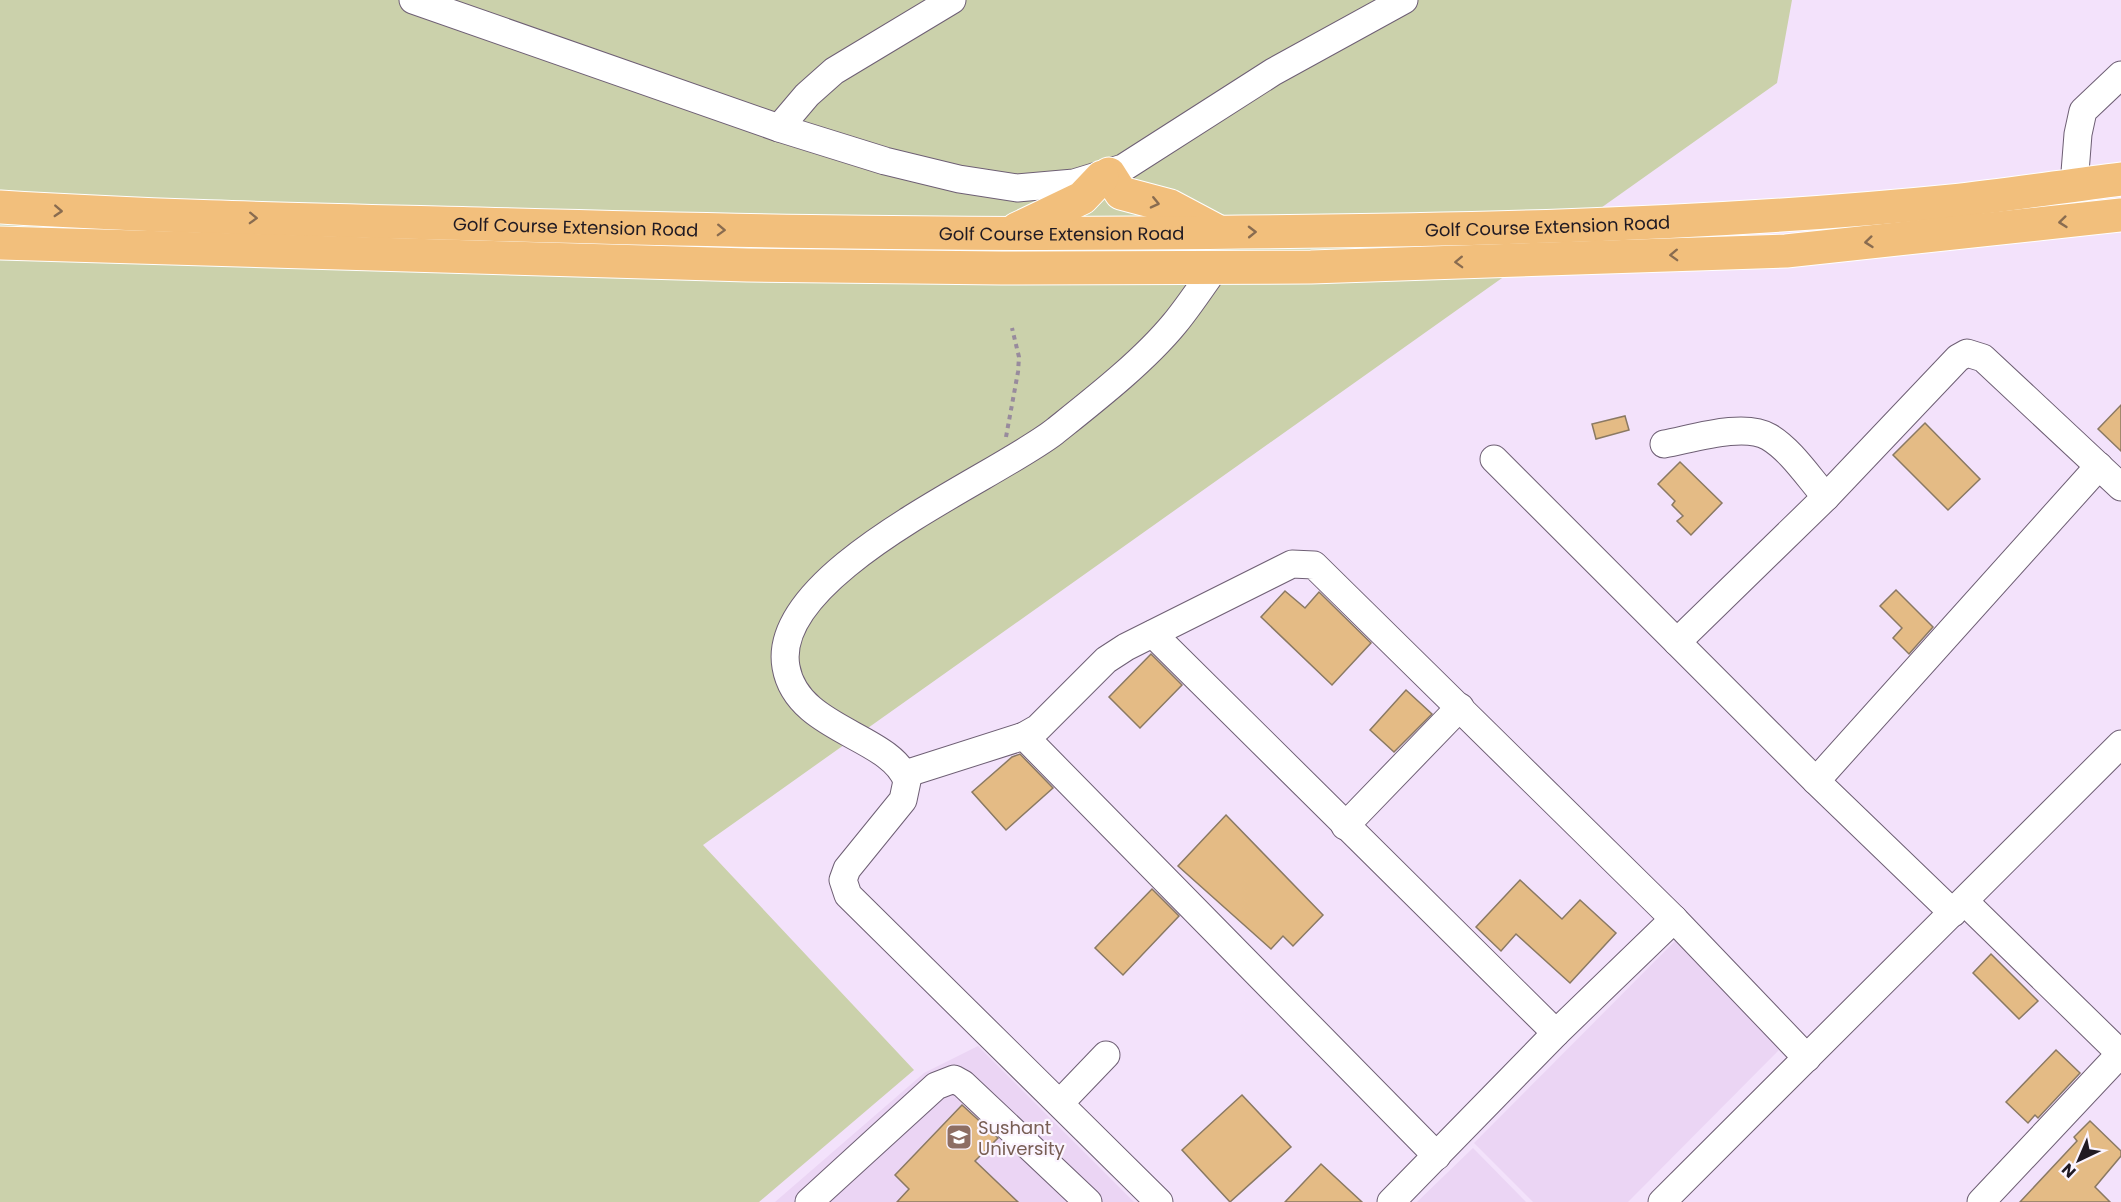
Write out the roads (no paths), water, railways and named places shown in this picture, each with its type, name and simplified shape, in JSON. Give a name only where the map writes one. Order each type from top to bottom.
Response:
[{"type":"main road","points":[[1004,234],[1072,204],[1105,175],[1121,193],[1170,207],[1220,232]]},
{"type":"main road","name":"Golf Course Extension Road","points":[[0,207],[141,215],[903,234],[1220,232],[1493,227],[1785,214],[1953,201],[2121,179]]},
{"type":"main road","name":"Golf Course Extension Road","points":[[0,243],[429,257],[902,267],[1215,268],[1786,251],[2121,216]]},
{"type":"main road","points":[[1493,227],[1493,261]]},
{"type":"main road","points":[[902,267],[903,234]]},
{"type":"street","points":[[413,0],[779,128],[885,161],[996,186],[1037,188],[1105,175],[1133,162],[1273,72],[1404,0]]},
{"type":"street","points":[[779,128],[807,95],[834,71],[952,0]]},
{"type":"street","points":[[2074,185],[2083,111],[2121,75]]},
{"type":"street","points":[[1159,1202],[897,946],[844,887],[843,880],[847,869],[903,800],[907,781],[897,763],[800,700],[790,684],[786,666],[789,638],[794,622],[809,599],[832,577],[925,510],[1052,434],[1158,341],[1215,268]]},
{"type":"street","points":[[1677,642],[1826,497],[1958,358],[1967,353],[1983,358],[2121,487]]},
{"type":"street","points":[[1664,444],[1753,430],[1779,445],[1826,497]]},
{"type":"street","points":[[1494,459],[1816,781],[2121,1054],[1986,1200]]},
{"type":"street","points":[[1816,781],[2099,466]]},
{"type":"street","points":[[905,774],[1024,736],[1052,714],[1106,660],[1292,564],[1308,562],[1328,576],[1674,918],[1807,1058]]},
{"type":"street","points":[[1153,634],[1556,1033]]},
{"type":"street","points":[[1345,826],[1460,707]]},
{"type":"street","points":[[1024,736],[1437,1156]]},
{"type":"street","points":[[1662,1202],[1959,908],[2117,756]]},
{"type":"street","points":[[1391,1202],[1556,1033],[1674,918]]},
{"type":"street","points":[[1060,1103],[1106,1055]]},
{"type":"street","points":[[809,1202],[936,1086],[954,1079],[963,1084],[1073,1198]]},
{"type":"place","name":"Sushant University","points":[[959,1137]]}]
